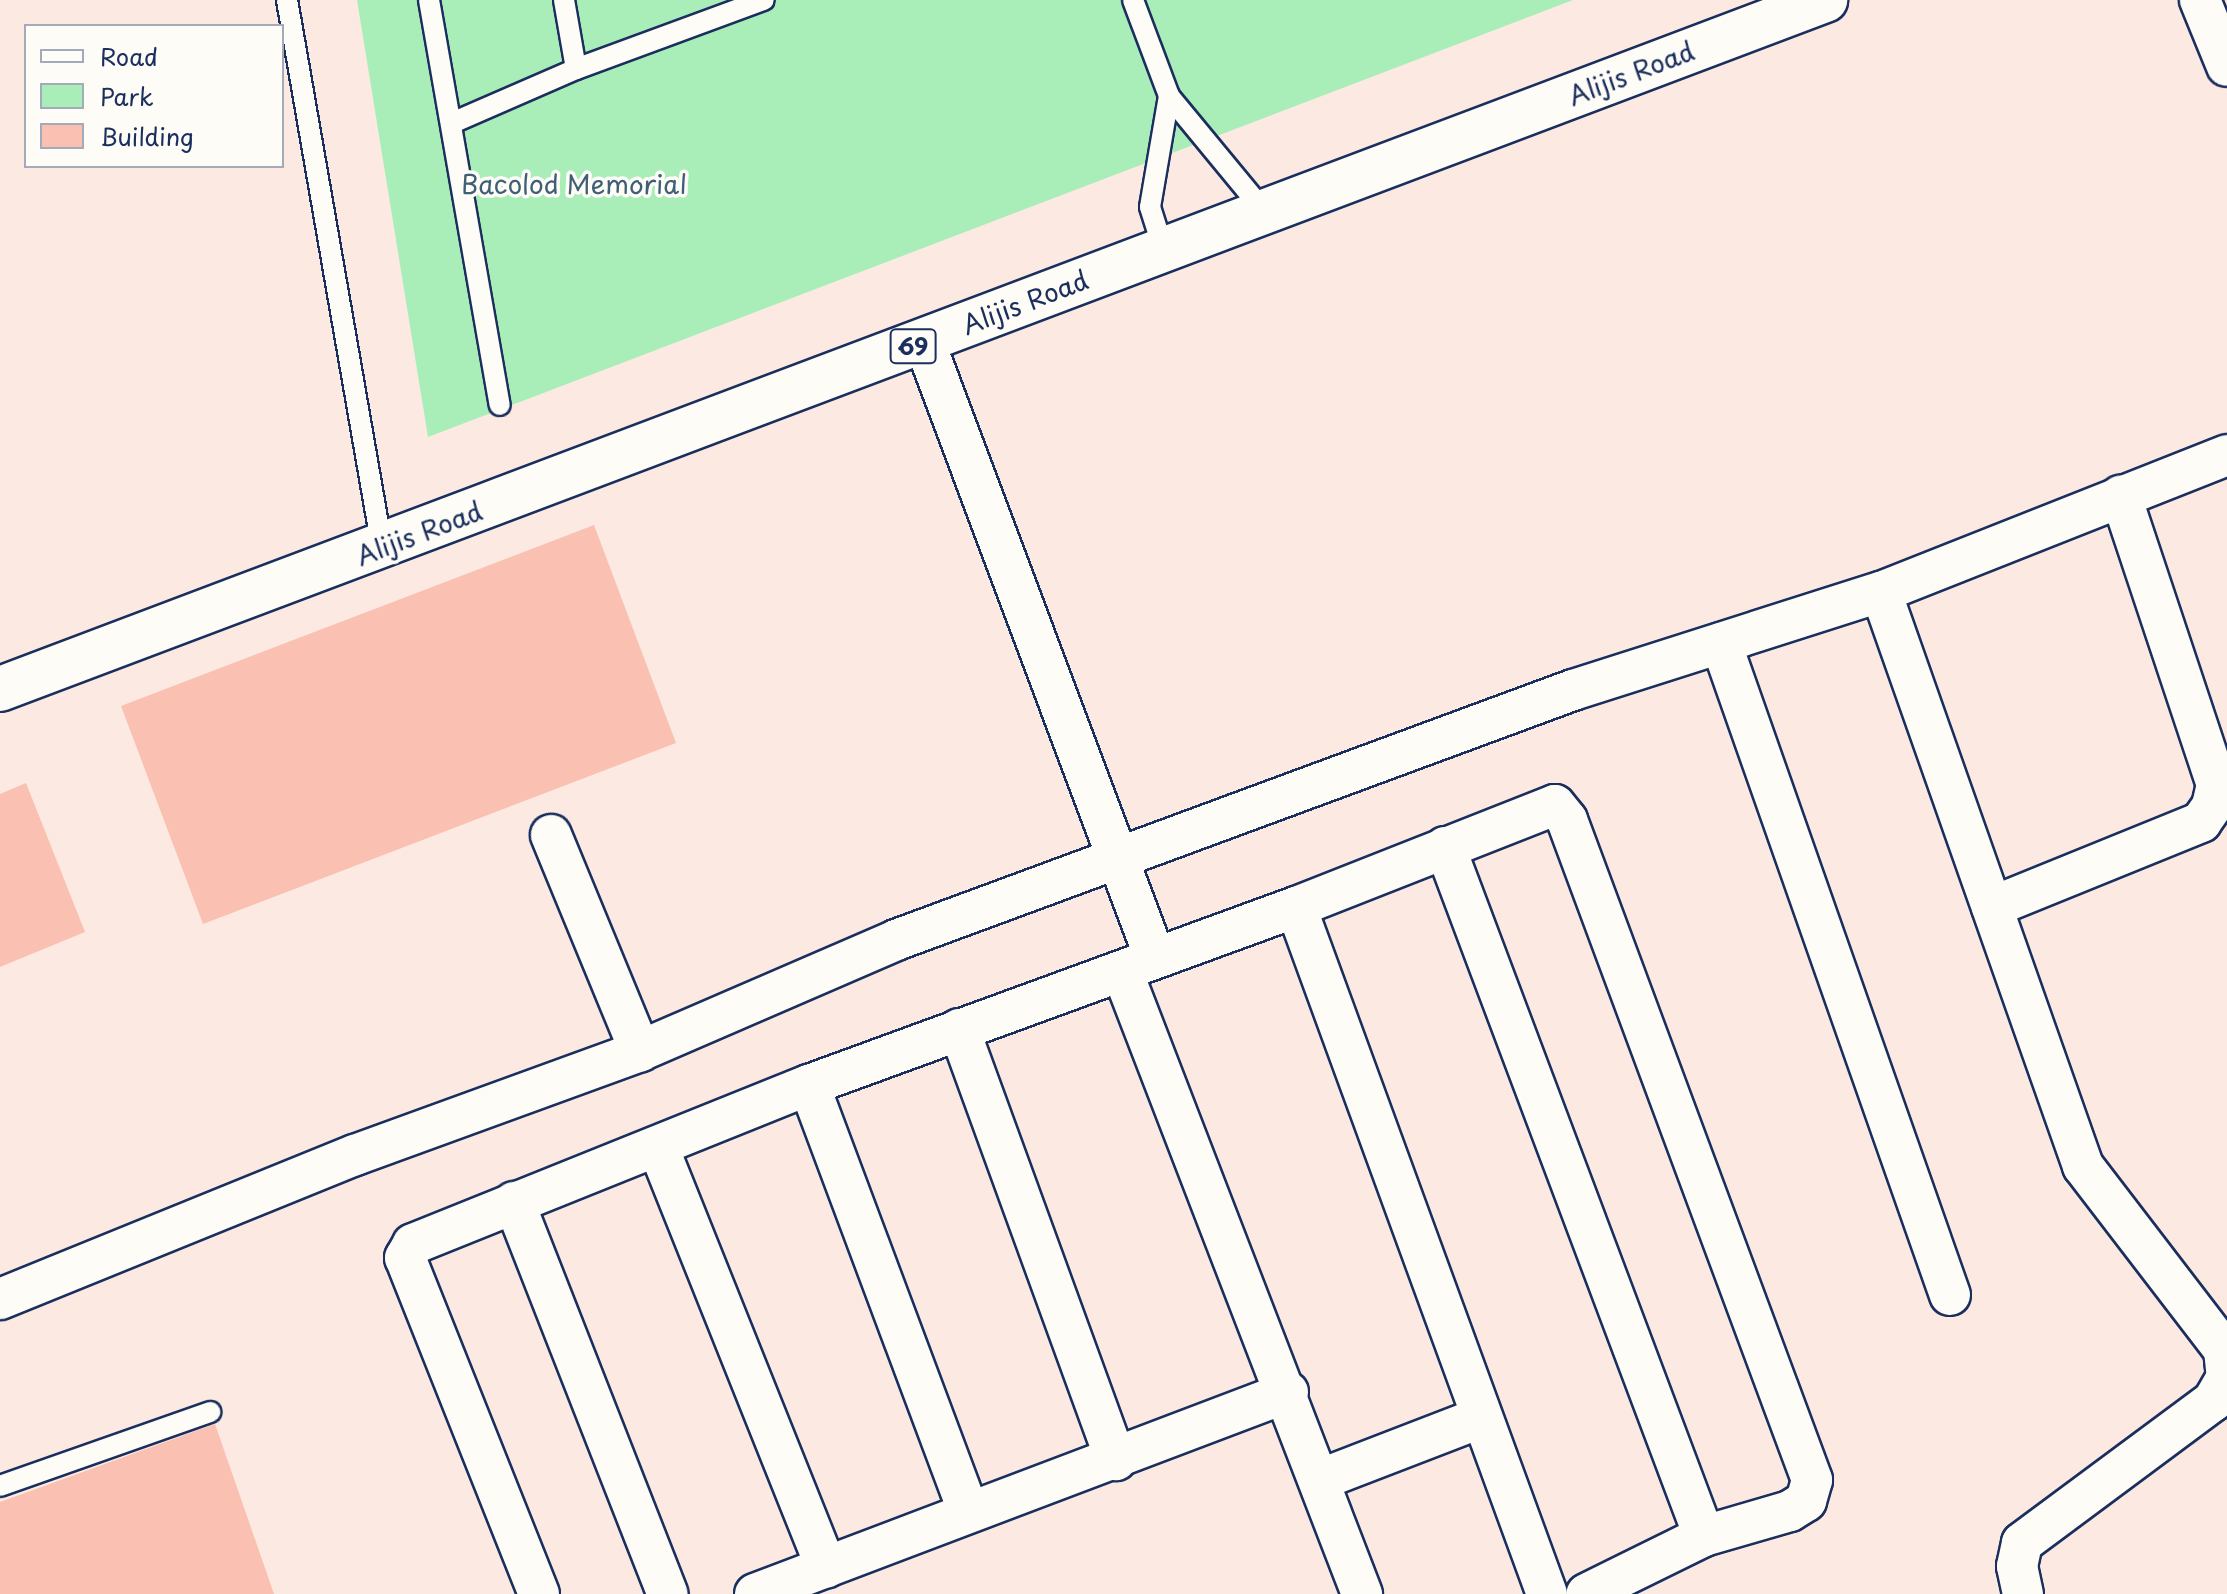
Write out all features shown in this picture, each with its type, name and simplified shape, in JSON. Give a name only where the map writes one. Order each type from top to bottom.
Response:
[{"type":"main road","name":"Alijis Road","points":[[0,688],[382,547],[1263,210],[1825,0]]},
{"type":"street","points":[[2200,0],[2227,66]]},
{"type":"street","points":[[924,341],[1119,862],[1138,965],[1362,1594]]},
{"type":"street","points":[[0,1299],[355,1155],[640,1051],[896,940],[1119,862],[1573,690],[1881,592],[2227,455]]},
{"type":"street","points":[[1992,907],[2201,822],[2212,806],[2217,785],[2121,496]]},
{"type":"street","points":[[1881,592],[2083,1166],[2224,1350],[2227,1377],[2213,1401],[2022,1543],[2017,1566],[2023,1594]]},
{"type":"street","points":[[1721,643],[1950,1295]]},
{"type":"street","points":[[539,1594],[405,1258],[413,1244],[809,1085],[1296,907],[1555,805],[1567,820],[1812,1480],[1806,1501],[1790,1511],[1704,1536],[1586,1594]]},
{"type":"street","points":[[551,835],[640,1051]]},
{"type":"street","points":[[1445,847],[1704,1536]]},
{"type":"street","points":[[1296,907],[1480,1418],[1547,1594]]},
{"type":"street","points":[[959,1029],[1116,1460]]},
{"type":"street","points":[[809,1085],[968,1511]]},
{"type":"street","points":[[658,1147],[826,1568]]},
{"type":"street","points":[[514,1202],[668,1594]]},
{"type":"street","points":[[755,1594],[968,1511],[1116,1460],[1288,1392]]},
{"type":"street","points":[[1319,1480],[1480,1418]]},
{"type":"lane","points":[[287,0],[382,547]]},
{"type":"lane","points":[[429,0],[500,405]]},
{"type":"lane","points":[[564,0],[576,69]]},
{"type":"lane","points":[[452,123],[576,69],[764,0]]},
{"type":"lane","points":[[1133,0],[1169,96],[1263,210]]},
{"type":"lane","points":[[1163,248],[1150,207],[1169,96]]},
{"type":"lane","points":[[0,1486],[210,1412]]},
{"type":"green space","name":"Bacolod Memorial","points":[[357,0],[1573,0],[428,437]]},
{"type":"building","points":[[594,525],[676,743],[203,924],[121,706]]},
{"type":"building","points":[[26,783],[85,932],[0,967],[0,794]]},
{"type":"building","points":[[215,1424],[274,1594],[0,1594],[0,1502]]}]
